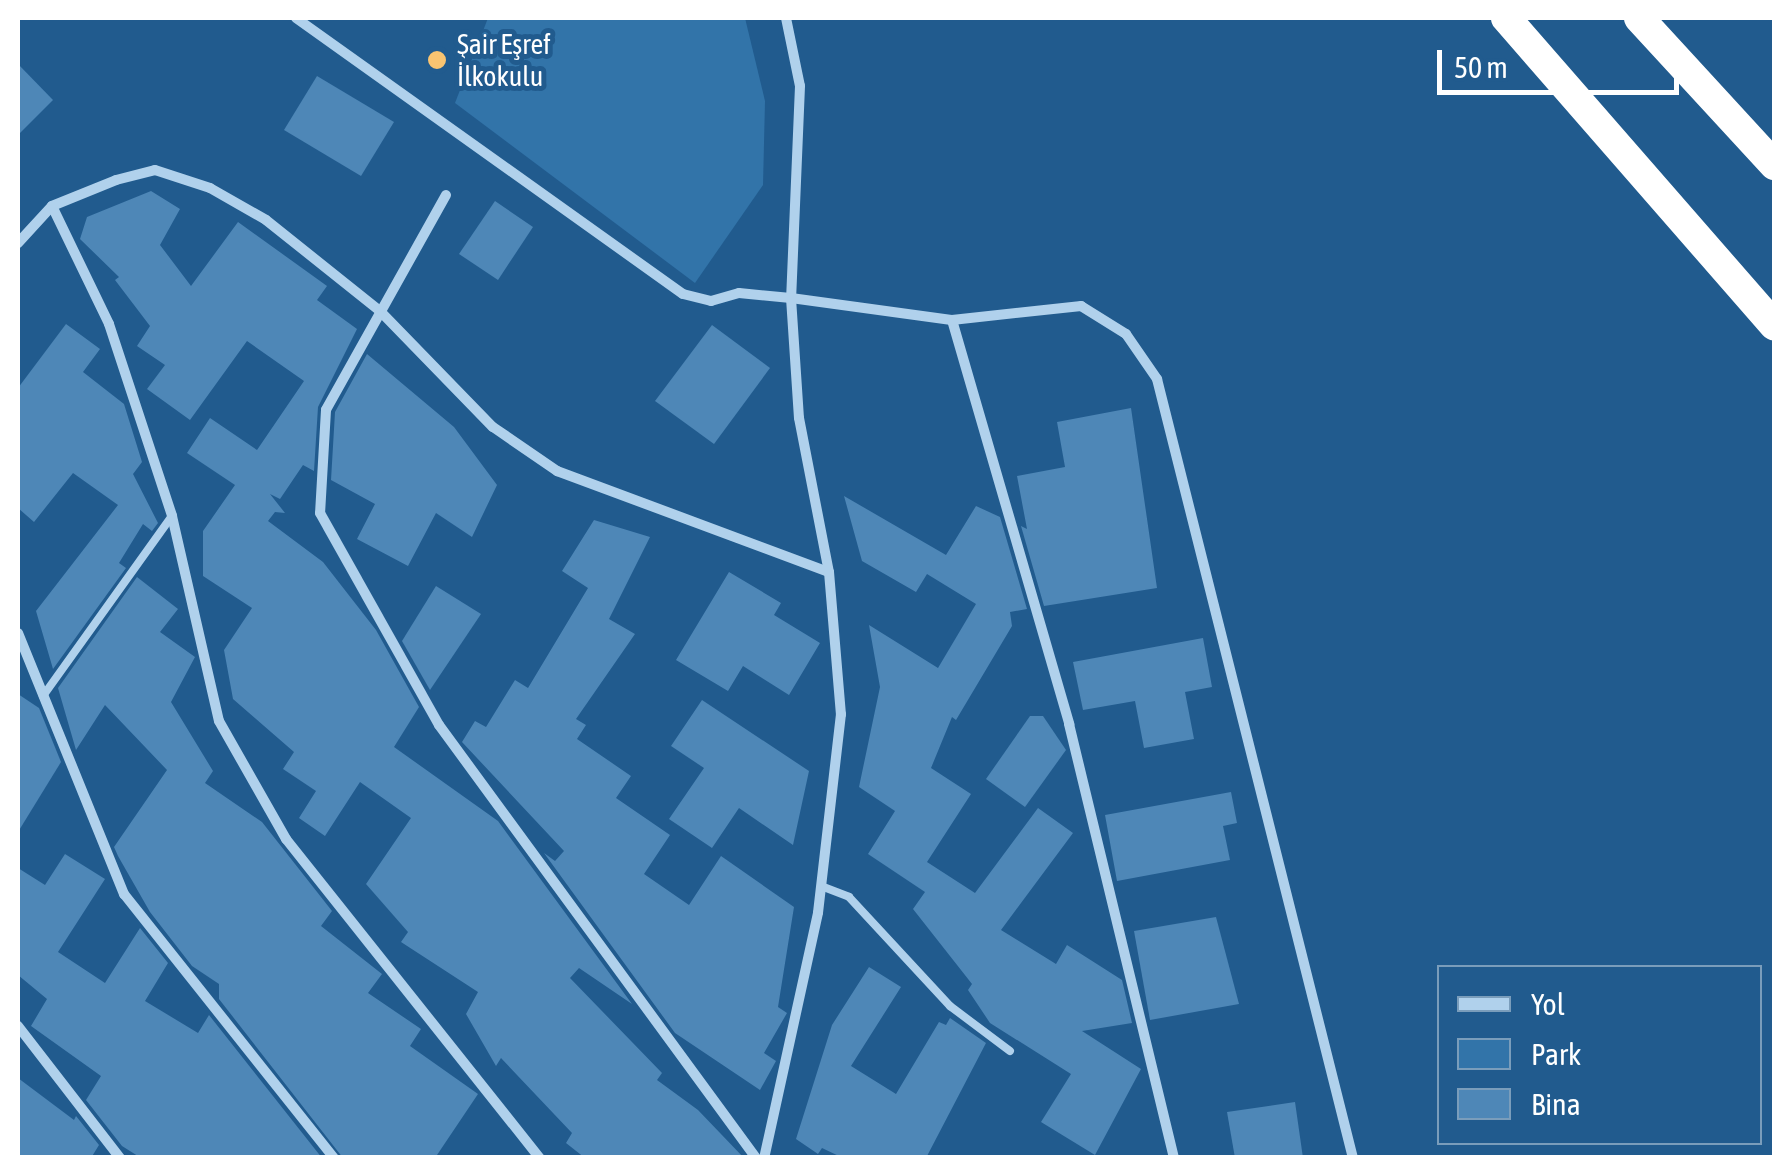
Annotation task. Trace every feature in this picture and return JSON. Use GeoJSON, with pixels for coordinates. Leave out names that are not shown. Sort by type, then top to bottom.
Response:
{"type":"FeatureCollection","features":[{"type":"Feature","properties":{"kind":"highway"},"geometry":{"type":"LineString","coordinates":[[1506,18],[1774,325]]}},
{"type":"Feature","properties":{"kind":"highway"},"geometry":{"type":"LineString","coordinates":[[1639,18],[1774,164]]}},
{"type":"Feature","properties":{"kind":"street"},"geometry":{"type":"LineString","coordinates":[[296,18],[683,294],[712,301],[739,293],[791,298],[952,320],[1081,306],[1126,334],[1157,378],[1352,1158]]}},
{"type":"Feature","properties":{"kind":"street"},"geometry":{"type":"LineString","coordinates":[[760,1158],[821,886],[841,714],[829,572],[800,418],[791,298],[800,86],[786,18]]}},
{"type":"Feature","properties":{"kind":"street"},"geometry":{"type":"LineString","coordinates":[[18,243],[52,206],[155,170],[210,188],[266,220],[380,312],[493,427],[557,471],[829,572]]}},
{"type":"Feature","properties":{"kind":"street"},"geometry":{"type":"LineString","coordinates":[[446,195],[326,410],[320,513],[439,725],[760,1158]]}},
{"type":"Feature","properties":{"kind":"street"},"geometry":{"type":"LineString","coordinates":[[52,206],[109,324],[172,516],[219,721],[286,838],[540,1158]]}},
{"type":"Feature","properties":{"kind":"street"},"geometry":{"type":"LineString","coordinates":[[952,320],[1069,724],[1174,1158]]}},
{"type":"Feature","properties":{"kind":"street"},"geometry":{"type":"LineString","coordinates":[[18,633],[124,894],[334,1158]]}},
{"type":"Feature","properties":{"kind":"street"},"geometry":{"type":"LineString","coordinates":[[18,1026],[120,1158]]}},
{"type":"Feature","properties":{"kind":"lane"},"geometry":{"type":"LineString","coordinates":[[43,696],[172,516]]}},
{"type":"Feature","properties":{"kind":"lane"},"geometry":{"type":"LineString","coordinates":[[821,886],[849,897],[950,1006],[1010,1051]]}},
{"type":"Feature","properties":{"kind":"green space"},"geometry":{"type":"Polygon","coordinates":[[[488,18],[745,18],[765,101],[763,185],[695,283],[455,103],[488,18]]]}},
{"type":"Feature","properties":{"kind":"building"},"geometry":{"type":"Polygon","coordinates":[[[18,64],[53,100],[18,135],[18,64]]]}},
{"type":"Feature","properties":{"kind":"building"},"geometry":{"type":"Polygon","coordinates":[[[317,76],[394,122],[361,176],[284,130],[317,76]]]}},
{"type":"Feature","properties":{"kind":"building"},"geometry":{"type":"Polygon","coordinates":[[[151,191],[180,209],[160,245],[191,286],[238,222],[327,286],[317,300],[357,329],[318,407],[314,471],[303,465],[280,499],[270,494],[285,513],[275,512],[268,521],[323,562],[376,630],[419,707],[394,747],[498,821],[632,1004],[579,968],[570,978],[662,1073],[657,1080],[698,1110],[744,1158],[585,1158],[566,1143],[572,1133],[501,1058],[496,1066],[466,1014],[478,992],[401,942],[408,932],[366,884],[411,818],[360,782],[325,836],[299,818],[316,791],[283,769],[294,752],[233,699],[224,650],[252,608],[203,576],[203,531],[235,485],[187,453],[210,418],[257,450],[304,381],[247,341],[190,420],[147,389],[165,365],[137,346],[150,326],[115,280],[119,277],[80,239],[87,217],[151,191]]]}},
{"type":"Feature","properties":{"kind":"building"},"geometry":{"type":"Polygon","coordinates":[[[495,201],[533,227],[498,280],[459,254],[495,201]]]}},
{"type":"Feature","properties":{"kind":"building"},"geometry":{"type":"Polygon","coordinates":[[[66,324],[100,349],[83,372],[124,404],[142,462],[133,474],[158,523],[152,531],[143,524],[119,563],[126,568],[53,669],[36,611],[118,505],[73,473],[34,522],[18,508],[18,388],[66,324]]]}},
{"type":"Feature","properties":{"kind":"building"},"geometry":{"type":"Polygon","coordinates":[[[712,325],[770,368],[714,444],[655,401],[712,325]]]}},
{"type":"Feature","properties":{"kind":"building"},"geometry":{"type":"Polygon","coordinates":[[[367,354],[454,427],[497,485],[472,537],[436,513],[408,566],[357,539],[375,504],[331,480],[335,412],[367,354]]]}},
{"type":"Feature","properties":{"kind":"building"},"geometry":{"type":"Polygon","coordinates":[[[1131,408],[1157,588],[1044,606],[1021,526],[1027,529],[1017,476],[1065,467],[1057,422],[1131,408]]]}},
{"type":"Feature","properties":{"kind":"building"},"geometry":{"type":"Polygon","coordinates":[[[844,496],[946,555],[976,506],[1000,517],[1027,609],[1010,612],[1012,626],[956,720],[952,717],[931,768],[971,794],[927,862],[975,893],[1038,808],[1073,833],[1001,930],[1056,964],[1067,945],[1122,980],[1132,1023],[1082,1031],[1141,1069],[1095,1155],[1041,1122],[1071,1074],[990,1023],[968,990],[972,984],[913,909],[925,892],[868,854],[895,811],[859,787],[880,687],[869,625],[938,668],[976,604],[927,574],[916,592],[862,561],[844,496]]]}},
{"type":"Feature","properties":{"kind":"building"},"geometry":{"type":"Polygon","coordinates":[[[594,520],[650,537],[609,619],[635,634],[576,719],[586,725],[577,739],[631,776],[616,798],[670,835],[644,874],[689,905],[721,856],[794,907],[778,1007],[787,1013],[764,1053],[776,1061],[760,1090],[675,1033],[544,853],[555,861],[564,851],[462,742],[475,721],[486,727],[515,680],[528,688],[588,588],[562,571],[594,520]]]}},
{"type":"Feature","properties":{"kind":"building"},"geometry":{"type":"Polygon","coordinates":[[[729,572],[781,603],[774,615],[820,643],[789,695],[743,666],[728,691],[676,660],[729,572]]]}},
{"type":"Feature","properties":{"kind":"building"},"geometry":{"type":"Polygon","coordinates":[[[137,577],[178,609],[160,632],[195,657],[171,702],[213,771],[205,783],[262,822],[332,911],[321,926],[382,974],[368,993],[421,1029],[410,1046],[478,1094],[435,1158],[343,1158],[219,999],[219,984],[192,966],[150,912],[118,856],[114,847],[167,770],[105,705],[76,750],[58,688],[137,577]]]}},
{"type":"Feature","properties":{"kind":"building"},"geometry":{"type":"Polygon","coordinates":[[[436,586],[481,614],[430,690],[402,641],[436,586]]]}},
{"type":"Feature","properties":{"kind":"building"},"geometry":{"type":"Polygon","coordinates":[[[1203,638],[1212,687],[1185,692],[1194,739],[1144,748],[1135,701],[1083,710],[1073,662],[1203,638]]]}},
{"type":"Feature","properties":{"kind":"building"},"geometry":{"type":"Polygon","coordinates":[[[18,694],[39,708],[61,762],[18,832],[18,694]]]}},
{"type":"Feature","properties":{"kind":"building"},"geometry":{"type":"Polygon","coordinates":[[[702,700],[809,771],[793,845],[739,808],[712,848],[669,819],[704,768],[671,746],[702,700]]]}},
{"type":"Feature","properties":{"kind":"building"},"geometry":{"type":"Polygon","coordinates":[[[1030,716],[1043,716],[1066,750],[1025,807],[986,779],[1030,716]]]}},
{"type":"Feature","properties":{"kind":"building"},"geometry":{"type":"Polygon","coordinates":[[[1231,792],[1237,823],[1223,826],[1230,860],[1117,881],[1105,815],[1231,792]]]}},
{"type":"Feature","properties":{"kind":"building"},"geometry":{"type":"Polygon","coordinates":[[[65,854],[105,879],[58,952],[105,983],[140,928],[168,963],[145,1001],[198,1033],[209,1015],[322,1158],[141,1158],[122,1146],[86,1100],[101,1076],[31,1026],[47,999],[18,975],[18,868],[45,885],[65,854]]]}},
{"type":"Feature","properties":{"kind":"building"},"geometry":{"type":"Polygon","coordinates":[[[1216,917],[1239,1004],[1150,1020],[1134,931],[1216,917]]]}},
{"type":"Feature","properties":{"kind":"building"},"geometry":{"type":"Polygon","coordinates":[[[869,967],[901,987],[851,1066],[896,1094],[939,1022],[946,1025],[950,1018],[986,1043],[926,1158],[843,1158],[822,1148],[818,1154],[796,1139],[832,1025],[869,967]]]}},
{"type":"Feature","properties":{"kind":"building"},"geometry":{"type":"Polygon","coordinates":[[[18,1078],[74,1120],[76,1116],[99,1145],[91,1158],[18,1158],[18,1078]]]}},
{"type":"Feature","properties":{"kind":"building"},"geometry":{"type":"Polygon","coordinates":[[[1295,1102],[1303,1158],[1235,1158],[1227,1112],[1295,1102]]]}},
{"type":"Feature","properties":{"kind":"place","name":"Şair Eşref İlkokulu"},"geometry":{"type":"Point","coordinates":[437,60]}}]}
